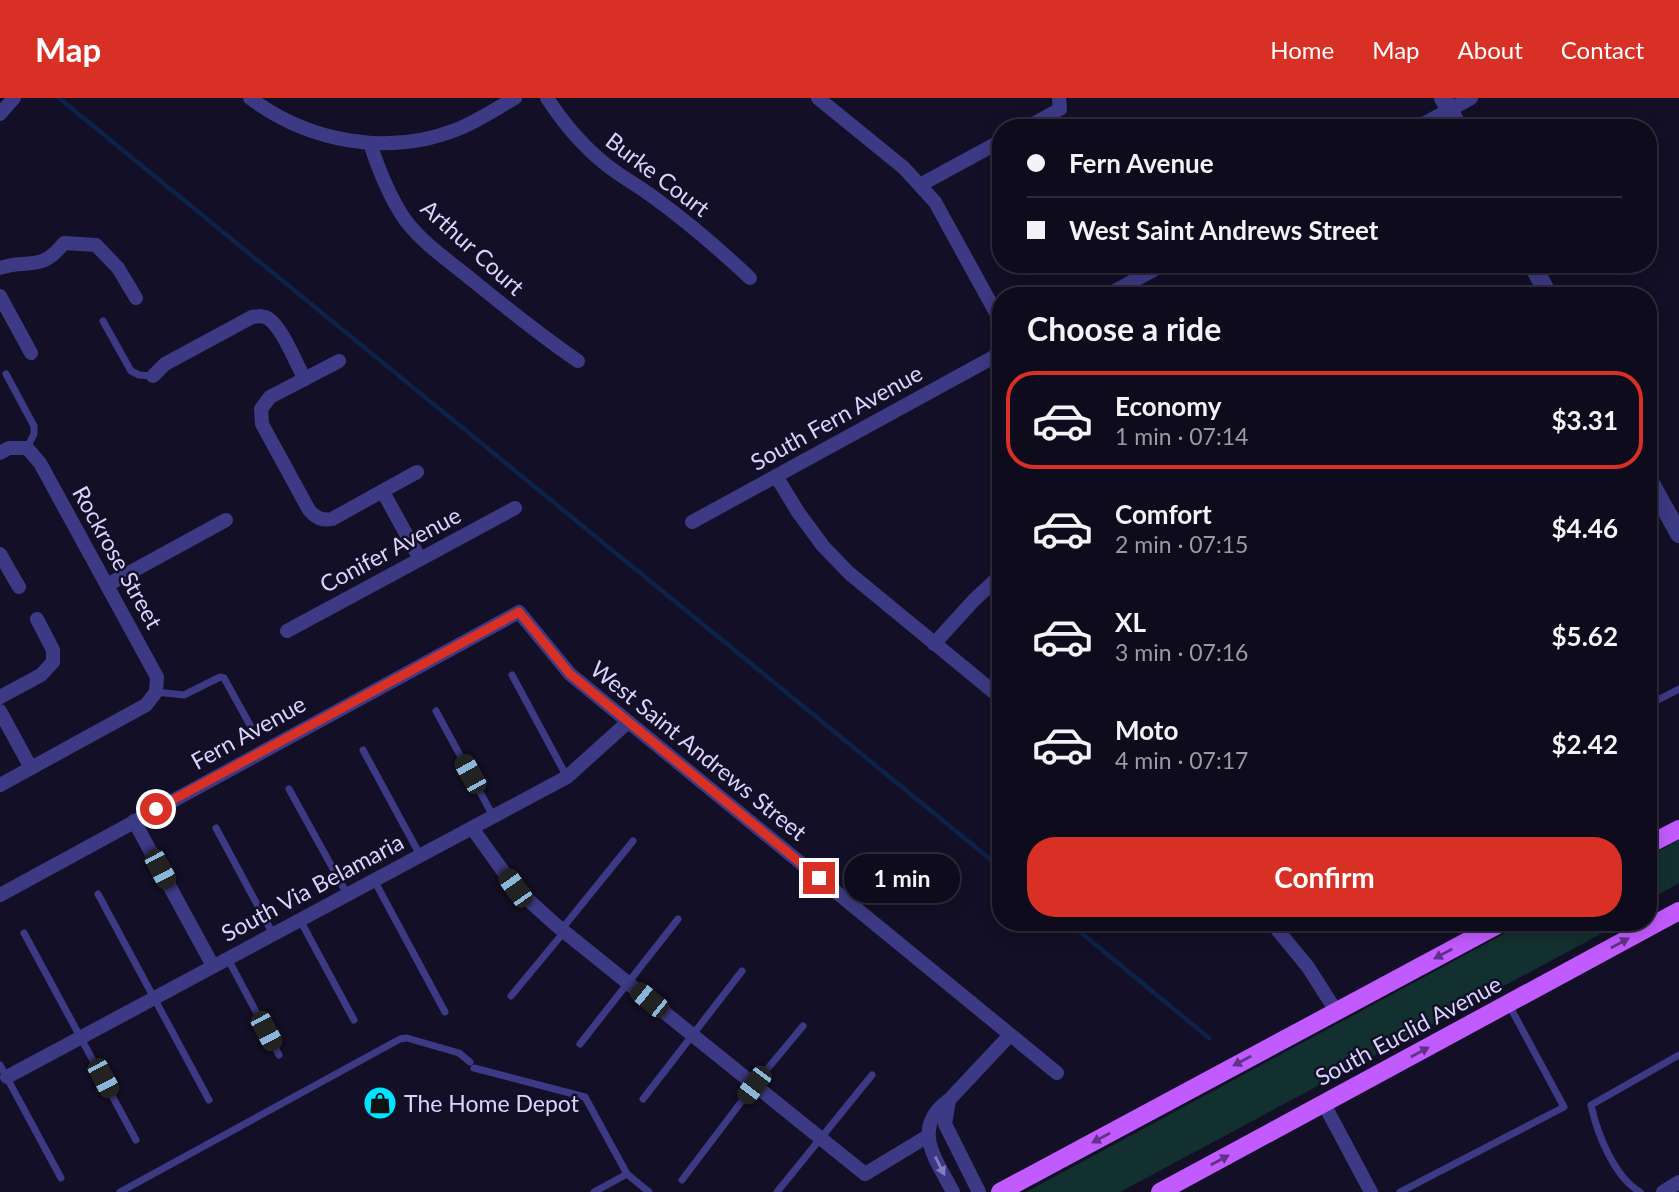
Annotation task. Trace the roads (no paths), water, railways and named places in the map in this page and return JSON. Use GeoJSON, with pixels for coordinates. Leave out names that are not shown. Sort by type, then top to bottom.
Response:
{"type":"FeatureCollection","features":[{"type":"Feature","properties":{"kind":"main road"},"geometry":{"type":"LineString","coordinates":[[1657,840],[1679,829]]}},
{"type":"Feature","properties":{"kind":"main road","name":"South Euclid Avenue"},"geometry":{"type":"LineString","coordinates":[[1657,923],[1679,911]]}},
{"type":"Feature","properties":{"kind":"main road"},"geometry":{"type":"LineString","coordinates":[[1000,1192],[1486,931]]}},
{"type":"Feature","properties":{"kind":"main road","name":"South Euclid Avenue"},"geometry":{"type":"LineString","coordinates":[[1160,1192],[1642,931]]}},
{"type":"Feature","properties":{"kind":"street"},"geometry":{"type":"LineString","coordinates":[[0,114],[14,98]]}},
{"type":"Feature","properties":{"kind":"street"},"geometry":{"type":"LineString","coordinates":[[250,98],[268,112],[308,131],[370,143],[411,141],[442,134],[460,128],[515,98]]}},
{"type":"Feature","properties":{"kind":"street","name":"Burke Court"},"geometry":{"type":"LineString","coordinates":[[547,98],[565,126],[589,150],[614,171],[655,198],[750,278]]}},
{"type":"Feature","properties":{"kind":"street"},"geometry":{"type":"LineString","coordinates":[[818,98],[904,168],[935,202],[992,305]]}},
{"type":"Feature","properties":{"kind":"street"},"geometry":{"type":"LineString","coordinates":[[1042,119],[1060,109],[1059,98]]}},
{"type":"Feature","properties":{"kind":"street"},"geometry":{"type":"LineString","coordinates":[[1427,119],[1446,104],[1471,98]]}},
{"type":"Feature","properties":{"kind":"street","name":"Arthur Court"},"geometry":{"type":"LineString","coordinates":[[370,143],[386,188],[408,223],[433,248],[538,334],[578,361]]}},
{"type":"Feature","properties":{"kind":"street"},"geometry":{"type":"LineString","coordinates":[[920,185],[992,146]]}},
{"type":"Feature","properties":{"kind":"street"},"geometry":{"type":"LineString","coordinates":[[0,268],[13,263],[29,265],[44,261],[64,243],[96,245],[118,268],[136,298]]}},
{"type":"Feature","properties":{"kind":"street"},"geometry":{"type":"LineString","coordinates":[[1122,287],[1148,273]]}},
{"type":"Feature","properties":{"kind":"street"},"geometry":{"type":"LineString","coordinates":[[0,296],[31,353]]}},
{"type":"Feature","properties":{"kind":"street"},"geometry":{"type":"LineString","coordinates":[[153,376],[165,363],[252,317],[262,316],[277,328],[304,379]]}},
{"type":"Feature","properties":{"kind":"street","name":"South Fern Avenue"},"geometry":{"type":"LineString","coordinates":[[692,522],[992,358]]}},
{"type":"Feature","properties":{"kind":"street"},"geometry":{"type":"LineString","coordinates":[[339,361],[265,402],[260,418],[309,510],[324,521],[332,520],[417,472]]}},
{"type":"Feature","properties":{"kind":"street"},"geometry":{"type":"LineString","coordinates":[[0,453],[9,448],[27,448]]}},
{"type":"Feature","properties":{"kind":"street","name":"Rockrose Street"},"geometry":{"type":"LineString","coordinates":[[27,448],[40,463],[157,677],[156,692]]}},
{"type":"Feature","properties":{"kind":"street"},"geometry":{"type":"LineString","coordinates":[[776,476],[823,546],[849,573],[992,691]]}},
{"type":"Feature","properties":{"kind":"street"},"geometry":{"type":"LineString","coordinates":[[383,492],[420,559]]}},
{"type":"Feature","properties":{"kind":"street"},"geometry":{"type":"LineString","coordinates":[[1657,494],[1679,534]]}},
{"type":"Feature","properties":{"kind":"street","name":"Conifer Avenue"},"geometry":{"type":"LineString","coordinates":[[287,631],[515,508]]}},
{"type":"Feature","properties":{"kind":"street"},"geometry":{"type":"LineString","coordinates":[[107,585],[226,520]]}},
{"type":"Feature","properties":{"kind":"street"},"geometry":{"type":"LineString","coordinates":[[0,554],[19,587]]}},
{"type":"Feature","properties":{"kind":"street"},"geometry":{"type":"LineString","coordinates":[[934,644],[992,583]]}},
{"type":"Feature","properties":{"kind":"street","name":"West Saint Andrews Street"},"geometry":{"type":"LineString","coordinates":[[519,612],[570,674],[1057,1073]]}},
{"type":"Feature","properties":{"kind":"street","name":"Fern Avenue"},"geometry":{"type":"LineString","coordinates":[[0,895],[519,612]]}},
{"type":"Feature","properties":{"kind":"street"},"geometry":{"type":"LineString","coordinates":[[0,697],[41,675],[53,662],[53,650],[37,619]]}},
{"type":"Feature","properties":{"kind":"street"},"geometry":{"type":"LineString","coordinates":[[0,785],[146,705],[156,692]]}},
{"type":"Feature","properties":{"kind":"street"},"geometry":{"type":"LineString","coordinates":[[0,711],[31,768]]}},
{"type":"Feature","properties":{"kind":"street","name":"South Via Belamaria"},"geometry":{"type":"LineString","coordinates":[[3,1071],[81,1037],[567,776],[628,722]]}},
{"type":"Feature","properties":{"kind":"street"},"geometry":{"type":"LineString","coordinates":[[134,821],[213,966]]}},
{"type":"Feature","properties":{"kind":"street"},"geometry":{"type":"LineString","coordinates":[[472,828],[515,888],[563,931],[865,1174],[928,1136]]}},
{"type":"Feature","properties":{"kind":"street"},"geometry":{"type":"LineString","coordinates":[[1282,931],[1336,1011]]}},
{"type":"Feature","properties":{"kind":"street"},"geometry":{"type":"LineString","coordinates":[[953,1192],[935,1157],[928,1136],[929,1123],[937,1108],[949,1100],[1010,1035]]}},
{"type":"Feature","properties":{"kind":"street"},"geometry":{"type":"LineString","coordinates":[[949,1100],[945,1124],[979,1192]]}},
{"type":"Feature","properties":{"kind":"street"},"geometry":{"type":"LineString","coordinates":[[1324,1104],[1371,1192]]}},
{"type":"Feature","properties":{"kind":"street"},"geometry":{"type":"LineString","coordinates":[[1663,1192],[1679,1182]]}},
{"type":"Feature","properties":{"kind":"lane"},"geometry":{"type":"LineString","coordinates":[[103,321],[131,372],[153,376]]}},
{"type":"Feature","properties":{"kind":"lane"},"geometry":{"type":"LineString","coordinates":[[6,374],[34,426],[34,434],[27,448]]}},
{"type":"Feature","properties":{"kind":"lane"},"geometry":{"type":"LineString","coordinates":[[512,675],[567,776]]}},
{"type":"Feature","properties":{"kind":"lane"},"geometry":{"type":"LineString","coordinates":[[156,692],[184,695],[220,677],[224,678],[250,724]]}},
{"type":"Feature","properties":{"kind":"lane"},"geometry":{"type":"LineString","coordinates":[[1657,700],[1679,689]]}},
{"type":"Feature","properties":{"kind":"lane"},"geometry":{"type":"LineString","coordinates":[[436,711],[493,816]]}},
{"type":"Feature","properties":{"kind":"lane"},"geometry":{"type":"LineString","coordinates":[[363,750],[420,855]]}},
{"type":"Feature","properties":{"kind":"lane"},"geometry":{"type":"LineString","coordinates":[[289,789],[346,894]]}},
{"type":"Feature","properties":{"kind":"lane"},"geometry":{"type":"LineString","coordinates":[[216,828],[273,934]]}},
{"type":"Feature","properties":{"kind":"lane"},"geometry":{"type":"LineString","coordinates":[[511,996],[633,841]]}},
{"type":"Feature","properties":{"kind":"lane"},"geometry":{"type":"LineString","coordinates":[[374,880],[445,1012]]}},
{"type":"Feature","properties":{"kind":"lane"},"geometry":{"type":"LineString","coordinates":[[98,894],[209,1100]]}},
{"type":"Feature","properties":{"kind":"lane"},"geometry":{"type":"LineString","coordinates":[[300,919],[354,1020]]}},
{"type":"Feature","properties":{"kind":"lane"},"geometry":{"type":"LineString","coordinates":[[580,1044],[678,919]]}},
{"type":"Feature","properties":{"kind":"lane"},"geometry":{"type":"LineString","coordinates":[[24,933],[136,1140]]}},
{"type":"Feature","properties":{"kind":"lane"},"geometry":{"type":"LineString","coordinates":[[228,958],[279,1055]]}},
{"type":"Feature","properties":{"kind":"lane"},"geometry":{"type":"LineString","coordinates":[[643,1099],[742,971]]}},
{"type":"Feature","properties":{"kind":"lane"},"geometry":{"type":"LineString","coordinates":[[1400,1192],[1564,1107],[1509,1004]]}},
{"type":"Feature","properties":{"kind":"lane"},"geometry":{"type":"LineString","coordinates":[[682,1180],[803,1026]]}},
{"type":"Feature","properties":{"kind":"lane"},"geometry":{"type":"LineString","coordinates":[[120,1192],[400,1039],[407,1038],[459,1053],[472,1065],[585,1097],[627,1174],[649,1192]]}},
{"type":"Feature","properties":{"kind":"lane"},"geometry":{"type":"LineString","coordinates":[[1640,1192],[1626,1182],[1618,1168],[1596,1125],[1591,1105],[1679,1055]]}},
{"type":"Feature","properties":{"kind":"lane"},"geometry":{"type":"LineString","coordinates":[[3,1071],[61,1178]]}},
{"type":"Feature","properties":{"kind":"lane"},"geometry":{"type":"LineString","coordinates":[[777,1192],[872,1075]]}},
{"type":"Feature","properties":{"kind":"lane"},"geometry":{"type":"LineString","coordinates":[[596,1191],[627,1174]]}},
{"type":"Feature","properties":{"kind":"waterway"},"geometry":{"type":"LineString","coordinates":[[59,98],[992,861]]}},
{"type":"Feature","properties":{"kind":"waterway"},"geometry":{"type":"LineString","coordinates":[[1079,931],[1209,1038]]}},
{"type":"Feature","properties":{"kind":"place","name":"The Home Depot"},"geometry":{"type":"Point","coordinates":[380,1103]}}]}
